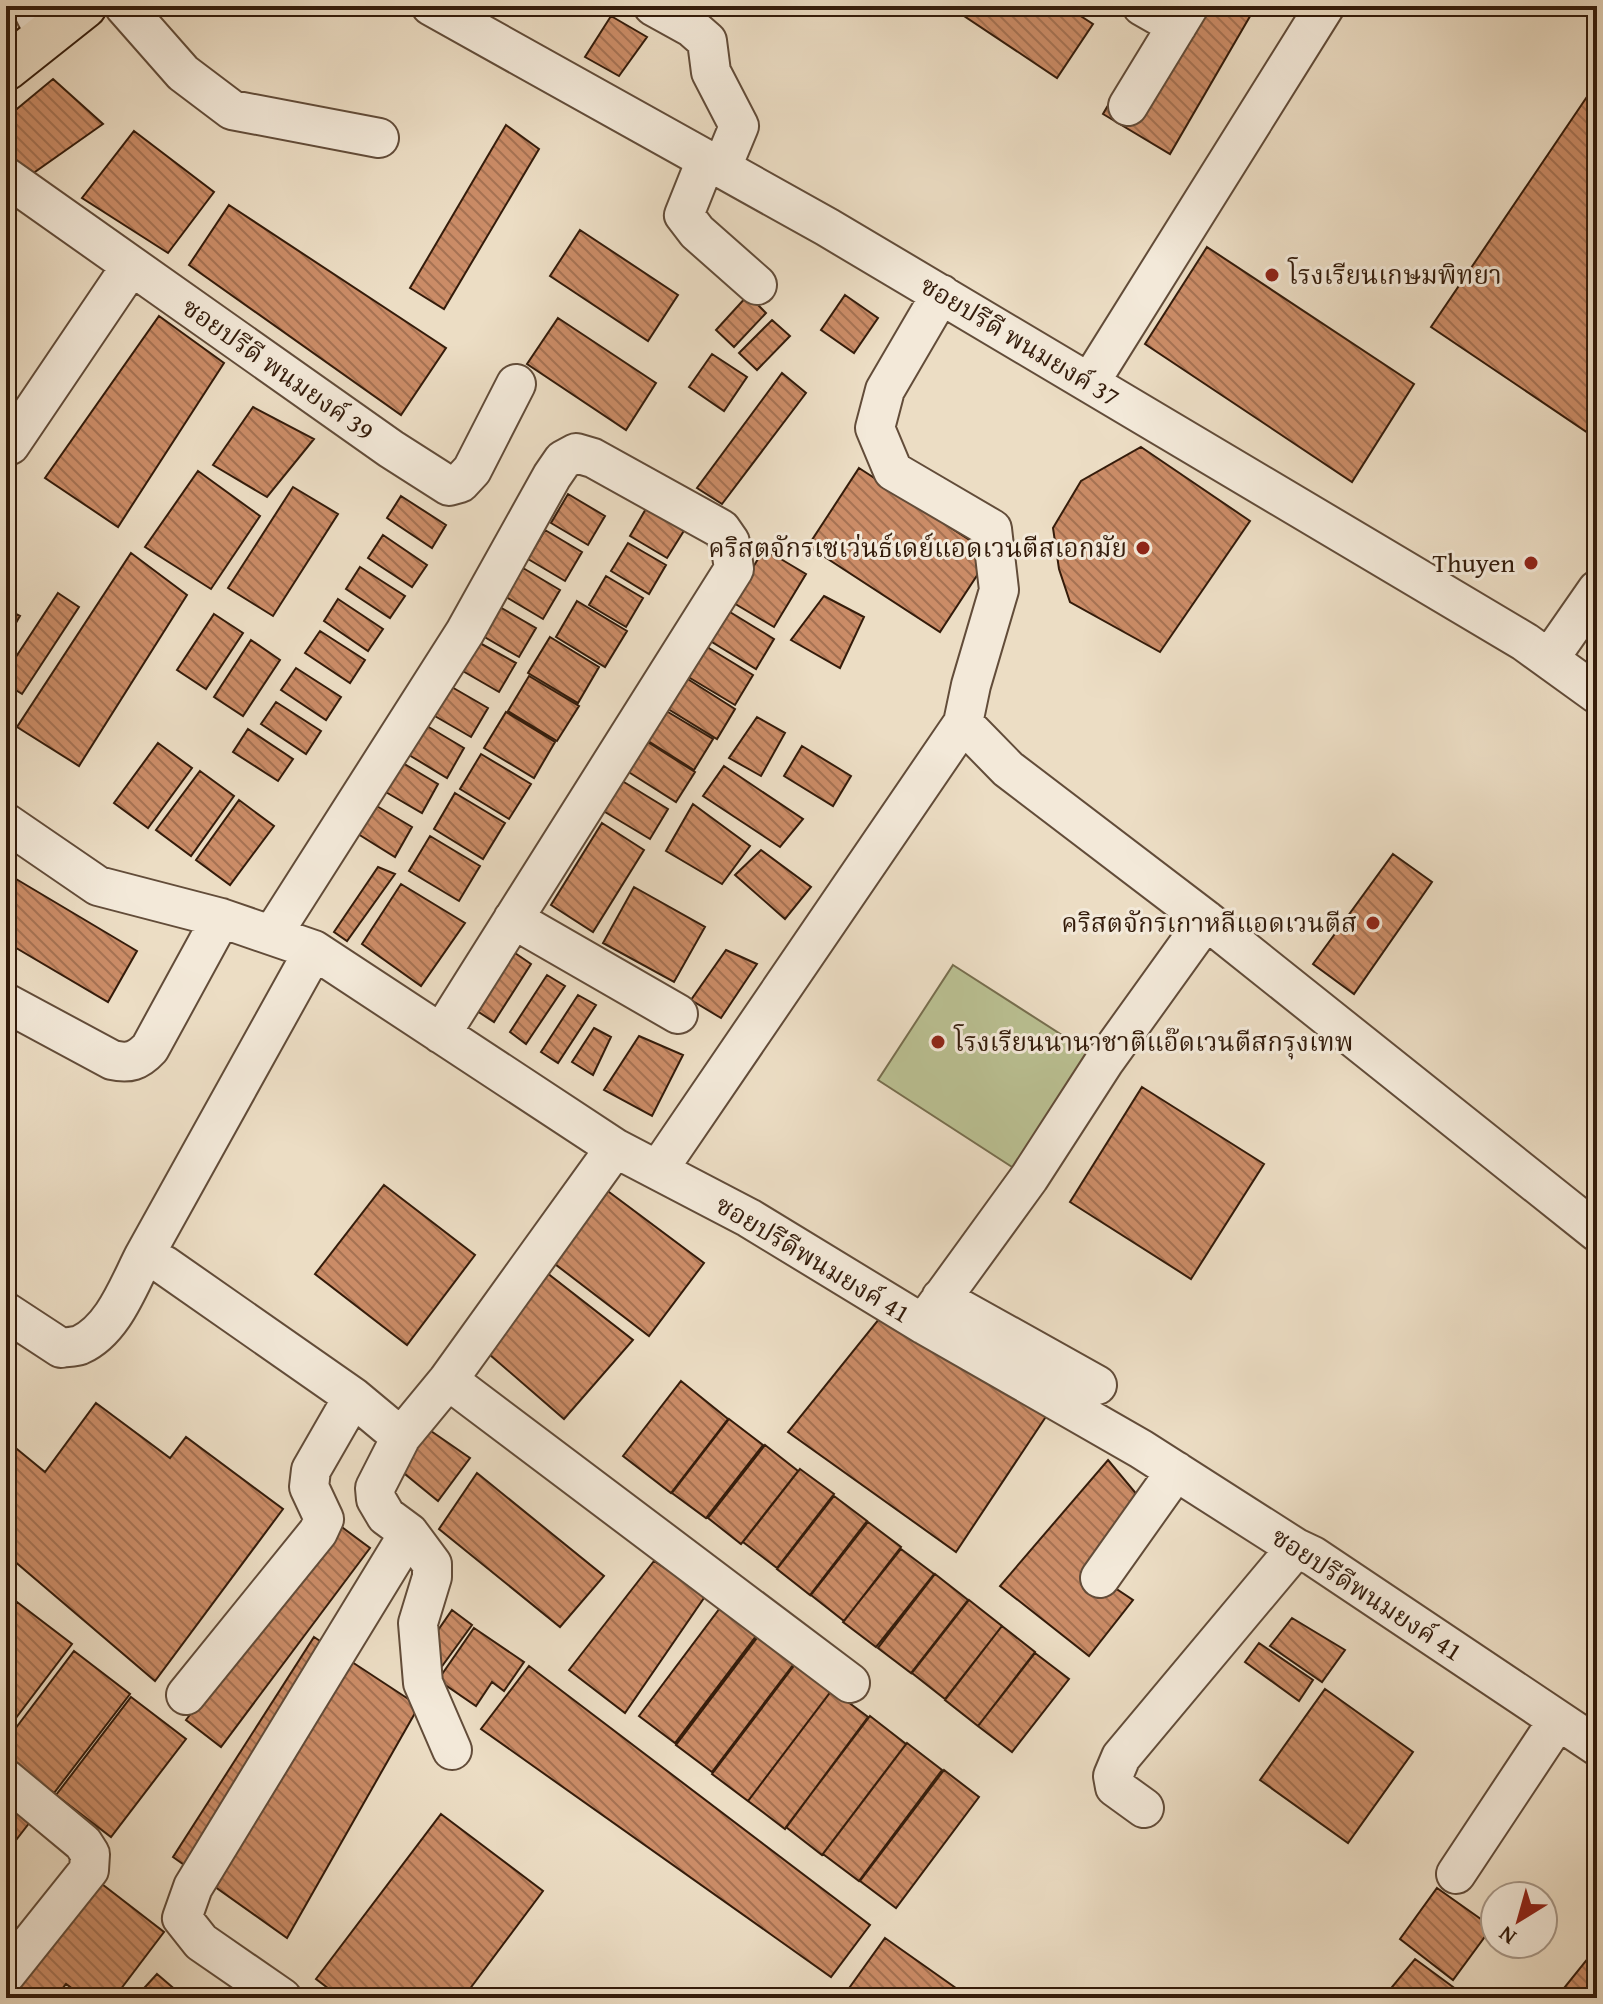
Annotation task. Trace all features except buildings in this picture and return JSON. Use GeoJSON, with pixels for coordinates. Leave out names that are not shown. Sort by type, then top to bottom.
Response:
{"type":"FeatureCollection","features":[{"type":"Feature","properties":{"kind":"main road"},"geometry":{"type":"LineString","coordinates":[[6,68],[38,21],[84,6]]}},
{"type":"Feature","properties":{"kind":"street"},"geometry":{"type":"LineString","coordinates":[[124,6],[183,73],[232,110],[379,138]]}},
{"type":"Feature","properties":{"kind":"street","name":"ซอยปรีดี พนมยงค์ 37"},"geometry":{"type":"LineString","coordinates":[[431,6],[941,294],[1511,634],[1597,694]]}},
{"type":"Feature","properties":{"kind":"street"},"geometry":{"type":"LineString","coordinates":[[653,6],[691,27],[707,41],[711,72],[739,126],[684,215],[697,232],[757,285]]}},
{"type":"Feature","properties":{"kind":"street"},"geometry":{"type":"LineString","coordinates":[[1128,106],[1183,16],[1142,6]]}},
{"type":"Feature","properties":{"kind":"street"},"geometry":{"type":"LineString","coordinates":[[1090,382],[1325,6]]}},
{"type":"Feature","properties":{"kind":"street","name":"ซอยปรีดี พนมยงค์ 39"},"geometry":{"type":"LineString","coordinates":[[6,177],[391,449],[449,486],[460,483],[472,470],[516,384]]}},
{"type":"Feature","properties":{"kind":"street"},"geometry":{"type":"LineString","coordinates":[[10,445],[131,266]]}},
{"type":"Feature","properties":{"kind":"street"},"geometry":{"type":"LineString","coordinates":[[658,1170],[963,723],[999,590],[992,529],[893,471],[875,428],[885,390],[941,294]]}},
{"type":"Feature","properties":{"kind":"street"},"geometry":{"type":"LineString","coordinates":[[272,935],[465,632],[563,460],[576,453],[593,458],[721,529],[730,542],[734,569],[441,1034]]}},
{"type":"Feature","properties":{"kind":"street"},"geometry":{"type":"LineString","coordinates":[[1549,659],[1597,590]]}},
{"type":"Feature","properties":{"kind":"street"},"geometry":{"type":"LineString","coordinates":[[963,723],[1008,769],[1206,920],[1594,1228]]}},
{"type":"Feature","properties":{"kind":"street","name":"ซอยปรีดีพนมยงค์ 41"},"geometry":{"type":"LineString","coordinates":[[6,823],[98,886],[221,918],[314,950],[615,1148],[932,1311],[1090,1419],[1313,1556],[1597,1746]]}},
{"type":"Feature","properties":{"kind":"street"},"geometry":{"type":"LineString","coordinates":[[6,1003],[112,1060],[123,1063],[141,1057],[150,1048],[221,918]]}},
{"type":"Feature","properties":{"kind":"street"},"geometry":{"type":"LineString","coordinates":[[513,919],[678,1014]]}},
{"type":"Feature","properties":{"kind":"street"},"geometry":{"type":"LineString","coordinates":[[1097,1385],[932,1311],[1029,1178],[1104,1062],[1206,920]]}},
{"type":"Feature","properties":{"kind":"street"},"geometry":{"type":"LineString","coordinates":[[6,1312],[61,1348],[79,1345],[102,1328],[122,1300],[314,950]]}},
{"type":"Feature","properties":{"kind":"street"},"geometry":{"type":"LineString","coordinates":[[452,1750],[423,1683],[418,1623],[432,1577],[432,1564],[409,1533],[386,1516],[376,1499],[375,1488],[401,1437],[448,1380],[615,1148]]}},
{"type":"Feature","properties":{"kind":"street"},"geometry":{"type":"LineString","coordinates":[[164,1265],[353,1397],[401,1437]]}},
{"type":"Feature","properties":{"kind":"street"},"geometry":{"type":"LineString","coordinates":[[448,1380],[850,1683]]}},
{"type":"Feature","properties":{"kind":"street"},"geometry":{"type":"LineString","coordinates":[[186,1695],[318,1532],[324,1519],[309,1487],[311,1470],[353,1397]]}},
{"type":"Feature","properties":{"kind":"street"},"geometry":{"type":"LineString","coordinates":[[1100,1578],[1176,1471]]}},
{"type":"Feature","properties":{"kind":"street"},"geometry":{"type":"LineString","coordinates":[[282,1998],[201,1942],[182,1918],[193,1887],[409,1533]]}},
{"type":"Feature","properties":{"kind":"street"},"geometry":{"type":"LineString","coordinates":[[1144,1808],[1115,1787],[1113,1776],[1121,1757],[1296,1548]]}},
{"type":"Feature","properties":{"kind":"street"},"geometry":{"type":"LineString","coordinates":[[1456,1874],[1558,1720]]}},
{"type":"Feature","properties":{"kind":"street"},"geometry":{"type":"LineString","coordinates":[[6,1779],[83,1843],[90,1854],[89,1870],[6,1974]]}},
{"type":"Feature","properties":{"kind":"green space"},"geometry":{"type":"Polygon","coordinates":[[[953,965],[1104,1062],[1029,1178],[878,1080],[953,965]]]}},
{"type":"Feature","properties":{"kind":"place","name":"โรงเรียนเกษมพิทยา"},"geometry":{"type":"Point","coordinates":[1272,275]}},
{"type":"Feature","properties":{"kind":"place","name":"คริสตจักรเซเว่นธ์เดย์แอดเวนตีสเอกมัย"},"geometry":{"type":"Point","coordinates":[1143,548]}},
{"type":"Feature","properties":{"kind":"place","name":"Thuyen"},"geometry":{"type":"Point","coordinates":[1531,563]}},
{"type":"Feature","properties":{"kind":"place","name":"คริสตจักรเกาหลีแอดเวนตีส"},"geometry":{"type":"Point","coordinates":[1373,923]}},
{"type":"Feature","properties":{"kind":"place","name":"โรงเรียนนานาชาติแอ๊ดเวนตีสกรุงเทพ"},"geometry":{"type":"Point","coordinates":[938,1042]}}]}
